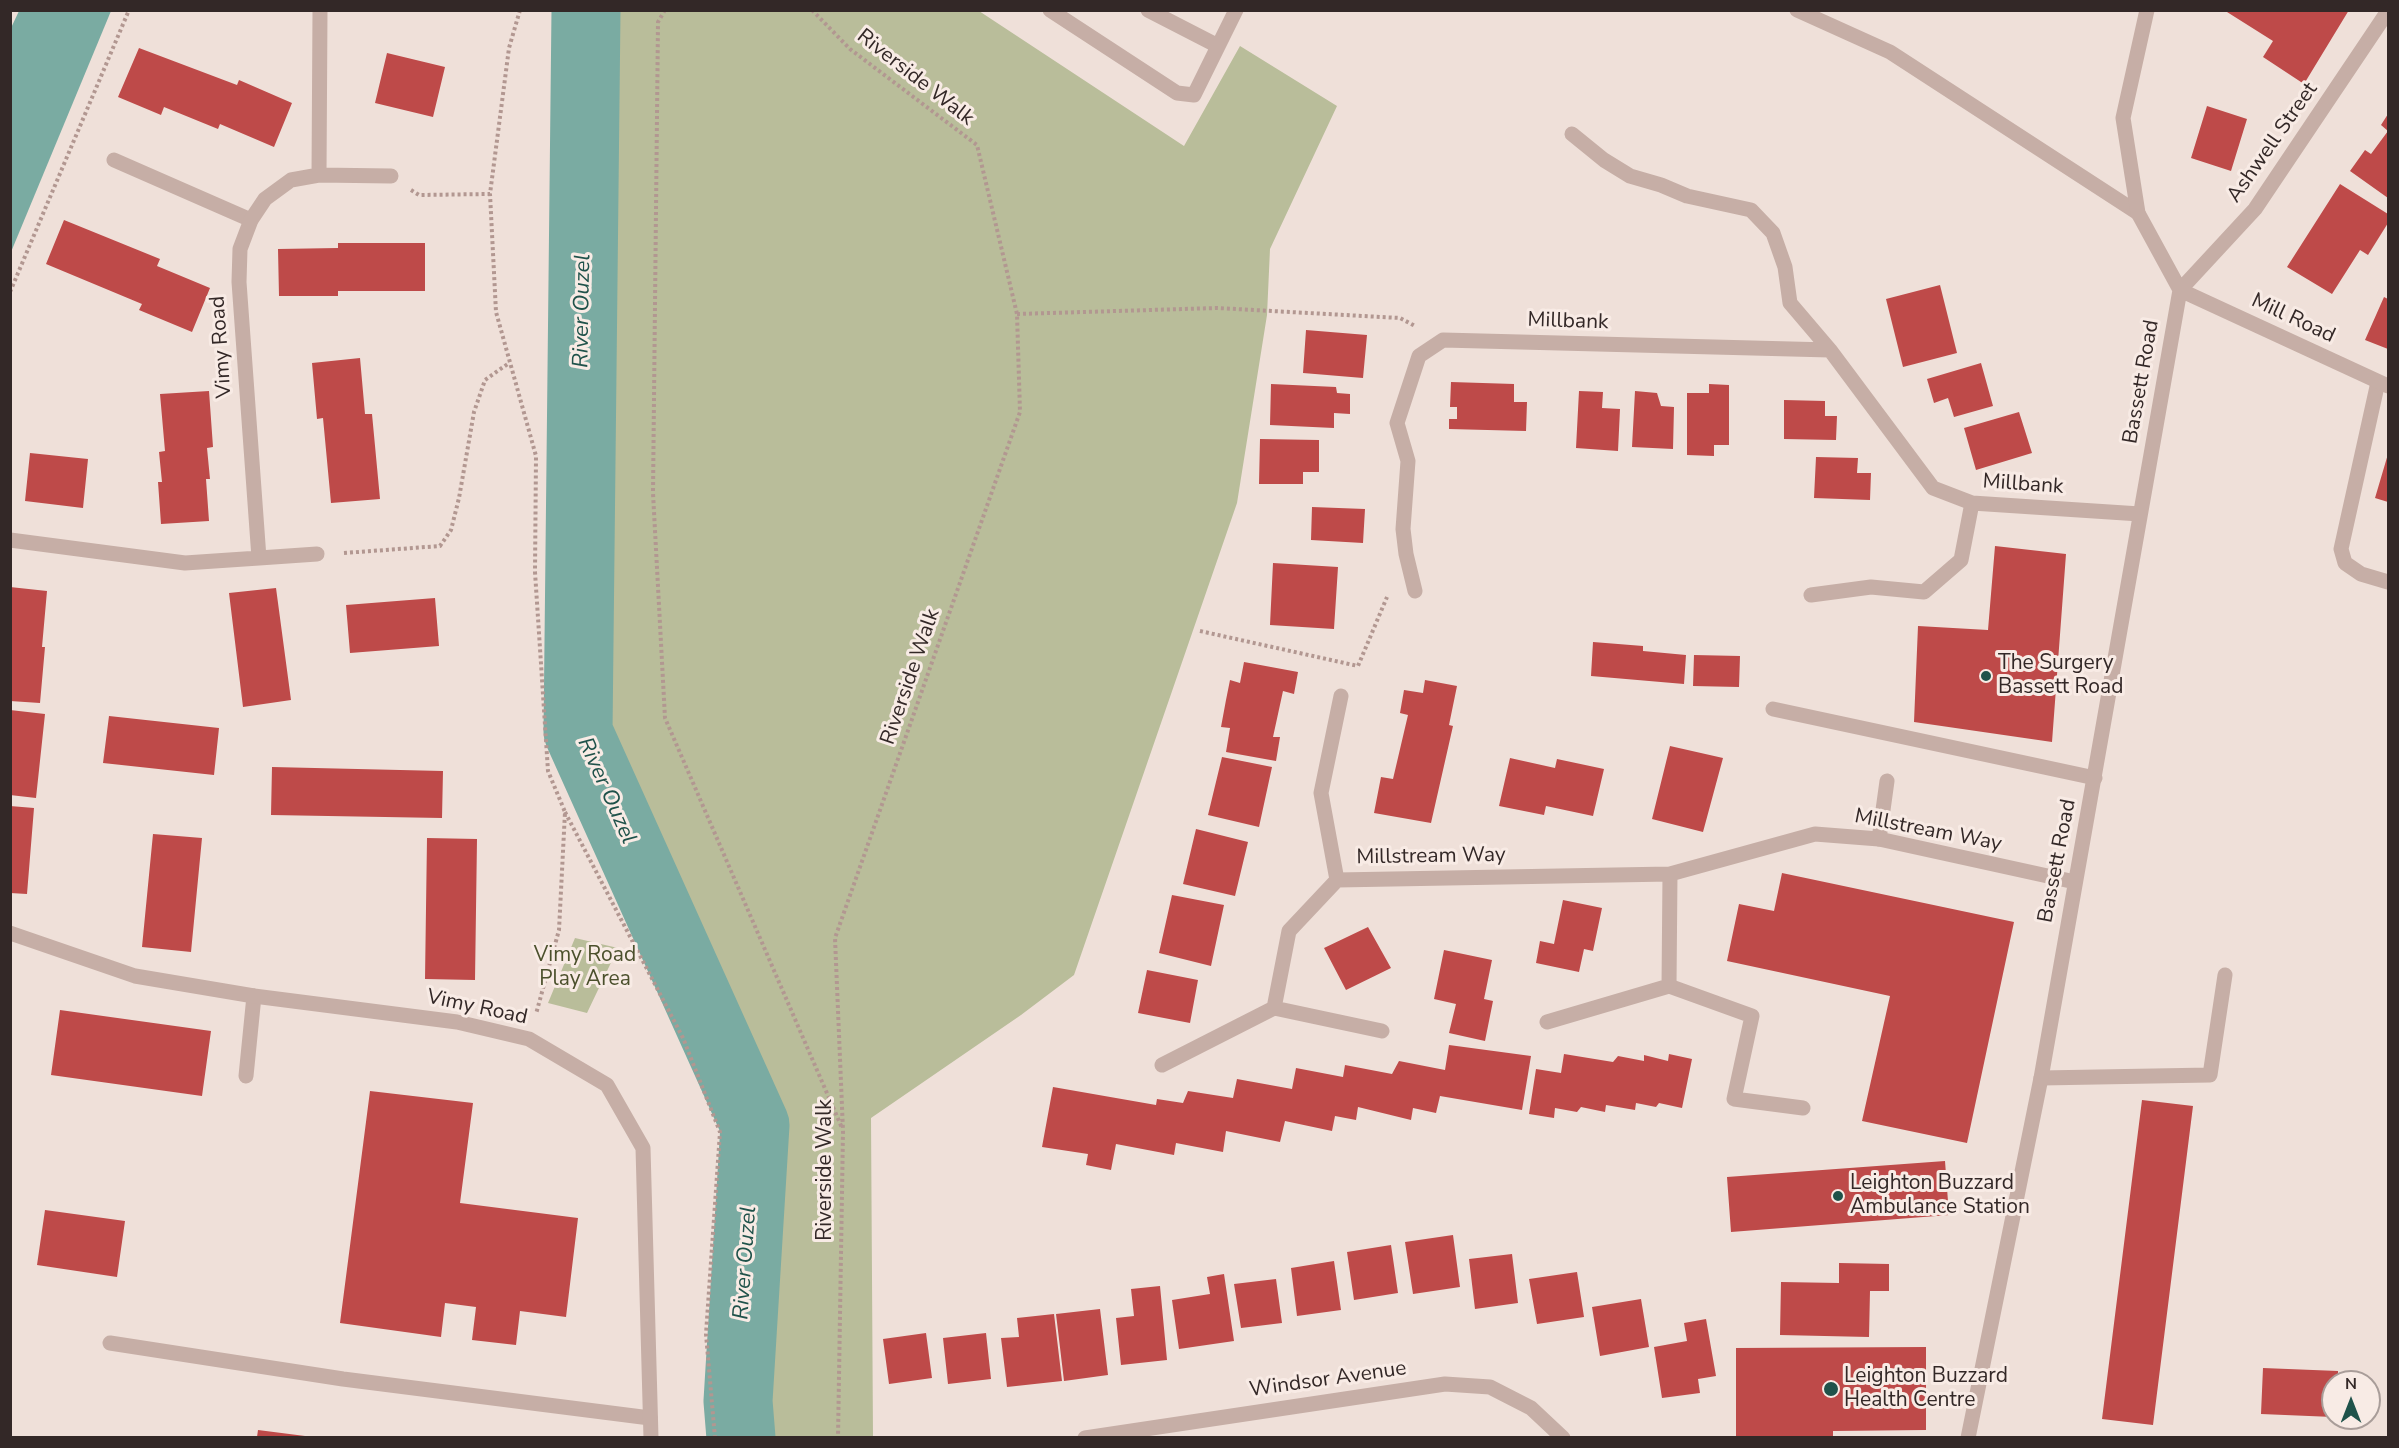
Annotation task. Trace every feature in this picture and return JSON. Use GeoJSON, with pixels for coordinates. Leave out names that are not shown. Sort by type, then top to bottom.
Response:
{"type":"FeatureCollection","features":[{"type":"Feature","properties":{"kind":"street"},"geometry":{"type":"LineString","coordinates":[[319,175],[320,10]]}},
{"type":"Feature","properties":{"kind":"street"},"geometry":{"type":"LineString","coordinates":[[1050,10],[1178,93],[1194,95],[1236,10]]}},
{"type":"Feature","properties":{"kind":"street"},"geometry":{"type":"LineString","coordinates":[[1148,10],[1218,46]]}},
{"type":"Feature","properties":{"kind":"street"},"geometry":{"type":"LineString","coordinates":[[1797,10],[1890,52],[2138,213]]}},
{"type":"Feature","properties":{"kind":"street"},"geometry":{"type":"LineString","coordinates":[[2147,10],[2123,118],[2138,213],[2180,290]]}},
{"type":"Feature","properties":{"kind":"street","name":"Ashwell Street"},"geometry":{"type":"LineString","coordinates":[[2180,290],[2255,209],[2388,11]]}},
{"type":"Feature","properties":{"kind":"street","name":"Millbank"},"geometry":{"type":"LineString","coordinates":[[1572,134],[1604,160],[1630,176],[1687,196],[1750,210],[1773,232],[1785,267],[1790,303],[1830,351],[1933,488],[1972,503],[2140,514]]}},
{"type":"Feature","properties":{"kind":"street"},"geometry":{"type":"LineString","coordinates":[[114,160],[251,220]]}},
{"type":"Feature","properties":{"kind":"street","name":"Vimy Road"},"geometry":{"type":"LineString","coordinates":[[259,558],[239,282],[240,249],[251,220],[265,199],[291,180],[319,175],[391,176]]}},
{"type":"Feature","properties":{"kind":"street","name":"Mill Road"},"geometry":{"type":"LineString","coordinates":[[2180,290],[2383,384]]}},
{"type":"Feature","properties":{"kind":"street","name":"Bassett Road"},"geometry":{"type":"LineString","coordinates":[[1968,1437],[2041,1078],[2075,882],[2096,778],[2180,290]]}},
{"type":"Feature","properties":{"kind":"street"},"geometry":{"type":"LineString","coordinates":[[1415,591],[1406,554],[1403,529],[1408,461],[1397,423],[1419,356],[1443,340]]}},
{"type":"Feature","properties":{"kind":"street","name":"Millbank"},"geometry":{"type":"LineString","coordinates":[[1443,340],[1830,351]]}},
{"type":"Feature","properties":{"kind":"street"},"geometry":{"type":"LineString","coordinates":[[2383,384],[2341,549],[2345,563],[2361,574],[2388,582]]}},
{"type":"Feature","properties":{"kind":"street"},"geometry":{"type":"LineString","coordinates":[[1811,595],[1871,587],[1924,592],[1961,560],[1972,503]]}},
{"type":"Feature","properties":{"kind":"street"},"geometry":{"type":"LineString","coordinates":[[10,540],[185,563],[317,554]]}},
{"type":"Feature","properties":{"kind":"street","name":"Millstream Way"},"geometry":{"type":"LineString","coordinates":[[1337,880],[1321,794],[1341,696]]}},
{"type":"Feature","properties":{"kind":"street"},"geometry":{"type":"LineString","coordinates":[[1773,709],[2096,778]]}},
{"type":"Feature","properties":{"kind":"street"},"geometry":{"type":"LineString","coordinates":[[1879,839],[1887,781]]}},
{"type":"Feature","properties":{"kind":"street","name":"Millstream Way"},"geometry":{"type":"LineString","coordinates":[[1274,1008],[1289,931],[1337,880],[1670,874],[1815,834],[1879,839],[2075,882]]}},
{"type":"Feature","properties":{"kind":"street"},"geometry":{"type":"LineString","coordinates":[[1669,986],[1670,874]]}},
{"type":"Feature","properties":{"kind":"street","name":"Vimy Road"},"geometry":{"type":"LineString","coordinates":[[10,933],[135,976],[254,996],[457,1022],[529,1039],[607,1085],[643,1148],[651,1437]]}},
{"type":"Feature","properties":{"kind":"street"},"geometry":{"type":"LineString","coordinates":[[2041,1078],[2210,1075],[2225,975]]}},
{"type":"Feature","properties":{"kind":"street"},"geometry":{"type":"LineString","coordinates":[[1547,1022],[1669,986],[1752,1016],[1734,1099],[1803,1108]]}},
{"type":"Feature","properties":{"kind":"street"},"geometry":{"type":"LineString","coordinates":[[246,1076],[254,996]]}},
{"type":"Feature","properties":{"kind":"street"},"geometry":{"type":"LineString","coordinates":[[1162,1065],[1274,1008],[1382,1031]]}},
{"type":"Feature","properties":{"kind":"street"},"geometry":{"type":"LineString","coordinates":[[110,1343],[343,1379],[650,1418]]}},
{"type":"Feature","properties":{"kind":"street","name":"Windsor Avenue"},"geometry":{"type":"LineString","coordinates":[[1085,1437],[1445,1384],[1490,1387],[1531,1408],[1563,1437]]}},
{"type":"Feature","properties":{"kind":"path"},"geometry":{"type":"LineString","coordinates":[[10,292],[129,10]]}},
{"type":"Feature","properties":{"kind":"path"},"geometry":{"type":"LineString","coordinates":[[520,10],[509,48],[490,194],[496,312],[536,456],[535,572],[548,771],[565,812],[683,1038],[720,1132],[706,1334],[715,1437]]}},
{"type":"Feature","properties":{"kind":"path"},"geometry":{"type":"LineString","coordinates":[[665,10],[658,22],[653,493],[665,718],[843,1131]]}},
{"type":"Feature","properties":{"kind":"path","name":"Riverside Walk"},"geometry":{"type":"LineString","coordinates":[[812,10],[850,49],[977,145],[1017,314],[1020,412],[835,938],[843,1131],[838,1437]]}},
{"type":"Feature","properties":{"kind":"path"},"geometry":{"type":"LineString","coordinates":[[391,176],[419,195],[490,194]]}},
{"type":"Feature","properties":{"kind":"path"},"geometry":{"type":"LineString","coordinates":[[1017,314],[1217,308],[1400,318],[1443,340]]}},
{"type":"Feature","properties":{"kind":"path"},"geometry":{"type":"LineString","coordinates":[[317,554],[440,546],[451,530],[474,412],[485,380],[509,363]]}},
{"type":"Feature","properties":{"kind":"path"},"geometry":{"type":"LineString","coordinates":[[1200,631],[1358,666],[1406,554]]}},
{"type":"Feature","properties":{"kind":"path"},"geometry":{"type":"LineString","coordinates":[[529,1039],[560,930],[565,812]]}},
{"type":"Feature","properties":{"kind":"green space"},"geometry":{"type":"Polygon","coordinates":[[[591,11],[979,11],[1184,146],[1240,46],[1337,106],[1270,249],[1267,315],[1237,503],[1074,975],[1021,1015],[871,1118],[873,1437],[746,1437],[742,1402],[761,1124],[584,732],[591,11]]]}},
{"type":"Feature","properties":{"kind":"green space","name":"Vimy Road Play Area"},"geometry":{"type":"Polygon","coordinates":[[[575,938],[618,948],[587,1013],[548,1003],[575,938]]]}},
{"type":"Feature","properties":{"kind":"water"},"geometry":{"type":"Polygon","coordinates":[[[19,11],[111,11],[11,252],[10,30],[19,11]]]}},
{"type":"Feature","properties":{"kind":"building"},"geometry":{"type":"Polygon","coordinates":[[[2228,10],[2349,10],[2304,84],[2263,57],[2273,41],[2227,12],[2228,10]]]}},
{"type":"Feature","properties":{"kind":"building"},"geometry":{"type":"Polygon","coordinates":[[[139,48],[237,85],[239,80],[292,103],[274,147],[220,124],[218,129],[164,107],[161,115],[118,97],[139,48]]]}},
{"type":"Feature","properties":{"kind":"building"},"geometry":{"type":"Polygon","coordinates":[[[387,53],[445,67],[433,117],[375,103],[387,53]]]}},
{"type":"Feature","properties":{"kind":"building"},"geometry":{"type":"Polygon","coordinates":[[[2207,106],[2247,119],[2231,171],[2191,158],[2207,106]]]}},
{"type":"Feature","properties":{"kind":"building"},"geometry":{"type":"Polygon","coordinates":[[[2388,114],[2388,131],[2381,125],[2388,114]]]}},
{"type":"Feature","properties":{"kind":"building"},"geometry":{"type":"Polygon","coordinates":[[[2388,131],[2388,198],[2350,171],[2365,150],[2371,154],[2388,131]]]}},
{"type":"Feature","properties":{"kind":"building"},"geometry":{"type":"Polygon","coordinates":[[[2340,184],[2388,214],[2388,223],[2368,255],[2360,250],[2332,294],[2287,267],[2340,184]]]}},
{"type":"Feature","properties":{"kind":"building"},"geometry":{"type":"Polygon","coordinates":[[[64,220],[160,259],[157,266],[210,288],[192,332],[139,310],[142,304],[46,264],[64,220]]]}},
{"type":"Feature","properties":{"kind":"building"},"geometry":{"type":"Polygon","coordinates":[[[338,243],[425,243],[425,291],[338,291],[338,296],[279,296],[278,249],[338,248],[338,243]]]}},
{"type":"Feature","properties":{"kind":"building"},"geometry":{"type":"Polygon","coordinates":[[[1940,285],[1957,353],[1903,367],[1886,299],[1940,285]]]}},
{"type":"Feature","properties":{"kind":"building"},"geometry":{"type":"Polygon","coordinates":[[[2384,297],[2388,299],[2388,349],[2365,340],[2384,297]]]}},
{"type":"Feature","properties":{"kind":"building"},"geometry":{"type":"Polygon","coordinates":[[[1306,330],[1367,335],[1363,378],[1303,373],[1306,330]]]}},
{"type":"Feature","properties":{"kind":"building"},"geometry":{"type":"Polygon","coordinates":[[[360,358],[365,414],[372,414],[380,499],[331,503],[323,418],[317,419],[312,363],[360,358]]]}},
{"type":"Feature","properties":{"kind":"building"},"geometry":{"type":"Polygon","coordinates":[[[1981,363],[1993,406],[1954,417],[1948,398],[1934,403],[1927,379],[1981,363]]]}},
{"type":"Feature","properties":{"kind":"building"},"geometry":{"type":"Polygon","coordinates":[[[1451,382],[1514,384],[1514,402],[1527,402],[1526,431],[1449,429],[1449,419],[1457,419],[1457,407],[1450,407],[1451,382]]]}},
{"type":"Feature","properties":{"kind":"building"},"geometry":{"type":"Polygon","coordinates":[[[1271,384],[1336,387],[1337,393],[1350,394],[1350,414],[1334,413],[1334,428],[1270,425],[1271,384]]]}},
{"type":"Feature","properties":{"kind":"building"},"geometry":{"type":"Polygon","coordinates":[[[1709,384],[1729,385],[1729,445],[1714,445],[1714,456],[1687,455],[1687,393],[1709,393],[1709,384]]]}},
{"type":"Feature","properties":{"kind":"building"},"geometry":{"type":"Polygon","coordinates":[[[209,391],[213,447],[207,448],[210,479],[206,479],[209,521],[161,524],[158,482],[162,482],[159,452],[165,451],[160,394],[209,391]]]}},
{"type":"Feature","properties":{"kind":"building"},"geometry":{"type":"Polygon","coordinates":[[[1579,391],[1603,392],[1602,408],[1620,409],[1618,451],[1576,448],[1579,391]]]}},
{"type":"Feature","properties":{"kind":"building"},"geometry":{"type":"Polygon","coordinates":[[[1635,391],[1657,393],[1661,406],[1674,407],[1673,449],[1632,447],[1635,391]]]}},
{"type":"Feature","properties":{"kind":"building"},"geometry":{"type":"Polygon","coordinates":[[[1784,400],[1825,401],[1825,416],[1837,416],[1836,440],[1784,439],[1784,400]]]}},
{"type":"Feature","properties":{"kind":"building"},"geometry":{"type":"Polygon","coordinates":[[[2019,412],[2032,453],[1976,470],[1964,428],[2019,412]]]}},
{"type":"Feature","properties":{"kind":"building"},"geometry":{"type":"Polygon","coordinates":[[[1260,439],[1319,440],[1319,472],[1303,472],[1303,484],[1259,484],[1260,439]]]}},
{"type":"Feature","properties":{"kind":"building"},"geometry":{"type":"Polygon","coordinates":[[[30,453],[88,459],[83,508],[25,501],[30,453]]]}},
{"type":"Feature","properties":{"kind":"building"},"geometry":{"type":"Polygon","coordinates":[[[2388,454],[2388,502],[2375,498],[2388,454]]]}},
{"type":"Feature","properties":{"kind":"building"},"geometry":{"type":"Polygon","coordinates":[[[1816,457],[1858,458],[1857,473],[1871,473],[1870,500],[1814,498],[1816,457]]]}},
{"type":"Feature","properties":{"kind":"building"},"geometry":{"type":"Polygon","coordinates":[[[1312,507],[1365,509],[1363,543],[1311,540],[1312,507]]]}},
{"type":"Feature","properties":{"kind":"building","name":"The Surgery Bassett Road"},"geometry":{"type":"Polygon","coordinates":[[[1995,546],[2066,554],[2052,742],[1914,722],[1918,626],[1988,630],[1995,546]]]}},
{"type":"Feature","properties":{"kind":"building"},"geometry":{"type":"Polygon","coordinates":[[[1273,563],[1338,567],[1334,629],[1270,625],[1273,563]]]}},
{"type":"Feature","properties":{"kind":"building"},"geometry":{"type":"Polygon","coordinates":[[[10,587],[47,591],[40,703],[10,701],[10,587]]]}},
{"type":"Feature","properties":{"kind":"building"},"geometry":{"type":"Polygon","coordinates":[[[276,588],[291,700],[243,707],[229,593],[276,588]]]}},
{"type":"Feature","properties":{"kind":"building"},"geometry":{"type":"Polygon","coordinates":[[[435,598],[439,646],[350,653],[346,605],[435,598]]]}},
{"type":"Feature","properties":{"kind":"building"},"geometry":{"type":"Polygon","coordinates":[[[1593,642],[1643,646],[1643,651],[1686,655],[1684,684],[1591,676],[1593,642]]]}},
{"type":"Feature","properties":{"kind":"building"},"geometry":{"type":"Polygon","coordinates":[[[1694,655],[1740,656],[1739,687],[1693,686],[1694,655]]]}},
{"type":"Feature","properties":{"kind":"building"},"geometry":{"type":"Polygon","coordinates":[[[1244,662],[1298,672],[1294,694],[1283,691],[1273,737],[1280,737],[1276,761],[1226,752],[1230,728],[1221,727],[1230,680],[1240,683],[1244,662]]]}},
{"type":"Feature","properties":{"kind":"building"},"geometry":{"type":"Polygon","coordinates":[[[1425,680],[1457,686],[1449,725],[1453,726],[1431,823],[1374,813],[1381,777],[1393,779],[1408,715],[1400,713],[1404,690],[1423,693],[1425,680]]]}},
{"type":"Feature","properties":{"kind":"building"},"geometry":{"type":"Polygon","coordinates":[[[10,710],[45,714],[36,798],[10,795],[10,710]]]}},
{"type":"Feature","properties":{"kind":"building"},"geometry":{"type":"Polygon","coordinates":[[[109,716],[219,728],[214,775],[103,763],[109,716]]]}},
{"type":"Feature","properties":{"kind":"building"},"geometry":{"type":"Polygon","coordinates":[[[1670,746],[1723,758],[1703,832],[1652,819],[1670,746]]]}},
{"type":"Feature","properties":{"kind":"building"},"geometry":{"type":"Polygon","coordinates":[[[1222,757],[1272,767],[1259,827],[1208,815],[1222,757]]]}},
{"type":"Feature","properties":{"kind":"building"},"geometry":{"type":"Polygon","coordinates":[[[1510,758],[1555,768],[1557,759],[1604,769],[1593,816],[1546,806],[1544,815],[1499,806],[1510,758]]]}},
{"type":"Feature","properties":{"kind":"building"},"geometry":{"type":"Polygon","coordinates":[[[272,767],[443,771],[442,818],[271,815],[272,767]]]}},
{"type":"Feature","properties":{"kind":"building"},"geometry":{"type":"Polygon","coordinates":[[[10,806],[34,808],[27,894],[10,893],[10,806]]]}},
{"type":"Feature","properties":{"kind":"building"},"geometry":{"type":"Polygon","coordinates":[[[1196,829],[1248,842],[1235,896],[1183,884],[1196,829]]]}},
{"type":"Feature","properties":{"kind":"building"},"geometry":{"type":"Polygon","coordinates":[[[153,834],[202,838],[191,952],[142,947],[153,834]]]}},
{"type":"Feature","properties":{"kind":"building"},"geometry":{"type":"Polygon","coordinates":[[[427,838],[477,839],[475,980],[425,979],[427,838]]]}},
{"type":"Feature","properties":{"kind":"building"},"geometry":{"type":"Polygon","coordinates":[[[1782,873],[2014,922],[1967,1143],[1862,1121],[1890,996],[1727,961],[1739,904],[1774,911],[1782,873]]]}},
{"type":"Feature","properties":{"kind":"building"},"geometry":{"type":"Polygon","coordinates":[[[1172,895],[1224,905],[1211,966],[1159,953],[1172,895]]]}},
{"type":"Feature","properties":{"kind":"building"},"geometry":{"type":"Polygon","coordinates":[[[1563,900],[1602,908],[1593,951],[1584,949],[1579,972],[1536,963],[1540,941],[1554,944],[1563,900]]]}},
{"type":"Feature","properties":{"kind":"building"},"geometry":{"type":"Polygon","coordinates":[[[1368,927],[1391,968],[1346,990],[1324,948],[1368,927]]]}},
{"type":"Feature","properties":{"kind":"building"},"geometry":{"type":"Polygon","coordinates":[[[1444,950],[1492,960],[1484,999],[1493,1001],[1485,1041],[1449,1033],[1456,1004],[1434,999],[1444,950]]]}},
{"type":"Feature","properties":{"kind":"building"},"geometry":{"type":"Polygon","coordinates":[[[1147,970],[1198,980],[1190,1023],[1138,1013],[1147,970]]]}},
{"type":"Feature","properties":{"kind":"building"},"geometry":{"type":"Polygon","coordinates":[[[60,1010],[211,1031],[202,1096],[51,1075],[60,1010]]]}},
{"type":"Feature","properties":{"kind":"building"},"geometry":{"type":"Polygon","coordinates":[[[1449,1045],[1531,1056],[1522,1110],[1440,1096],[1436,1113],[1413,1108],[1411,1120],[1358,1107],[1356,1120],[1335,1116],[1332,1131],[1285,1121],[1280,1142],[1226,1131],[1223,1152],[1176,1143],[1174,1155],[1116,1144],[1111,1170],[1086,1165],[1088,1154],[1042,1147],[1053,1087],[1156,1105],[1157,1099],[1183,1103],[1188,1091],[1233,1098],[1237,1079],[1292,1089],[1296,1068],[1343,1077],[1345,1065],[1392,1074],[1399,1061],[1445,1070],[1449,1045]]]}},
{"type":"Feature","properties":{"kind":"building"},"geometry":{"type":"Polygon","coordinates":[[[1564,1054],[1613,1062],[1618,1056],[1644,1061],[1644,1055],[1668,1061],[1669,1054],[1692,1059],[1682,1108],[1659,1103],[1656,1107],[1636,1103],[1635,1110],[1606,1105],[1605,1112],[1581,1107],[1577,1112],[1555,1108],[1554,1118],[1529,1114],[1536,1069],[1561,1073],[1564,1054]]]}},
{"type":"Feature","properties":{"kind":"building"},"geometry":{"type":"Polygon","coordinates":[[[370,1091],[473,1103],[460,1203],[578,1218],[566,1317],[520,1311],[516,1345],[472,1340],[476,1307],[445,1303],[441,1337],[340,1323],[370,1091]]]}},
{"type":"Feature","properties":{"kind":"building"},"geometry":{"type":"Polygon","coordinates":[[[2142,1100],[2193,1106],[2153,1425],[2102,1419],[2142,1100]]]}},
{"type":"Feature","properties":{"kind":"building","name":"Leighton Buzzard Ambulance Station"},"geometry":{"type":"Polygon","coordinates":[[[1945,1161],[1949,1215],[1731,1232],[1727,1177],[1945,1161]]]}},
{"type":"Feature","properties":{"kind":"building"},"geometry":{"type":"Polygon","coordinates":[[[45,1210],[125,1221],[117,1277],[37,1265],[45,1210]]]}},
{"type":"Feature","properties":{"kind":"building"},"geometry":{"type":"Polygon","coordinates":[[[1453,1235],[1460,1287],[1413,1294],[1405,1242],[1453,1235]]]}},
{"type":"Feature","properties":{"kind":"building"},"geometry":{"type":"Polygon","coordinates":[[[1391,1245],[1398,1293],[1354,1300],[1347,1252],[1391,1245]]]}},
{"type":"Feature","properties":{"kind":"building"},"geometry":{"type":"Polygon","coordinates":[[[1512,1254],[1518,1303],[1475,1309],[1469,1259],[1512,1254]]]}},
{"type":"Feature","properties":{"kind":"building"},"geometry":{"type":"Polygon","coordinates":[[[1334,1261],[1341,1310],[1297,1316],[1291,1268],[1334,1261]]]}},
{"type":"Feature","properties":{"kind":"building"},"geometry":{"type":"Polygon","coordinates":[[[1839,1263],[1889,1264],[1889,1291],[1870,1291],[1869,1337],[1780,1335],[1781,1282],[1839,1283],[1839,1263]]]}},
{"type":"Feature","properties":{"kind":"building"},"geometry":{"type":"Polygon","coordinates":[[[1577,1272],[1584,1317],[1537,1324],[1529,1279],[1577,1272]]]}},
{"type":"Feature","properties":{"kind":"building"},"geometry":{"type":"Polygon","coordinates":[[[1224,1274],[1234,1341],[1179,1349],[1172,1300],[1210,1294],[1207,1277],[1224,1274]]]}},
{"type":"Feature","properties":{"kind":"building"},"geometry":{"type":"Polygon","coordinates":[[[1276,1279],[1282,1323],[1241,1328],[1234,1284],[1276,1279]]]}},
{"type":"Feature","properties":{"kind":"building"},"geometry":{"type":"Polygon","coordinates":[[[1160,1286],[1167,1360],[1121,1365],[1116,1318],[1134,1316],[1131,1289],[1160,1286]]]}},
{"type":"Feature","properties":{"kind":"building"},"geometry":{"type":"Polygon","coordinates":[[[1641,1299],[1649,1347],[1600,1356],[1592,1307],[1641,1299]]]}},
{"type":"Feature","properties":{"kind":"building"},"geometry":{"type":"Polygon","coordinates":[[[1100,1309],[1108,1375],[1064,1381],[1056,1314],[1100,1309]]]}},
{"type":"Feature","properties":{"kind":"building"},"geometry":{"type":"Polygon","coordinates":[[[1054,1314],[1062,1381],[1007,1387],[1001,1338],[1019,1337],[1017,1318],[1054,1314]]]}},
{"type":"Feature","properties":{"kind":"building"},"geometry":{"type":"Polygon","coordinates":[[[1706,1319],[1716,1376],[1698,1379],[1700,1393],[1662,1398],[1654,1347],[1687,1341],[1684,1323],[1706,1319]]]}},
{"type":"Feature","properties":{"kind":"building"},"geometry":{"type":"Polygon","coordinates":[[[926,1333],[932,1378],[889,1384],[883,1339],[926,1333]]]}},
{"type":"Feature","properties":{"kind":"building"},"geometry":{"type":"Polygon","coordinates":[[[986,1333],[991,1379],[948,1384],[943,1338],[986,1333]]]}},
{"type":"Feature","properties":{"kind":"building","name":"Leighton Buzzard Health Centre"},"geometry":{"type":"Polygon","coordinates":[[[1926,1347],[1926,1430],[1833,1431],[1833,1437],[1736,1437],[1736,1348],[1926,1347]]]}},
{"type":"Feature","properties":{"kind":"building"},"geometry":{"type":"Polygon","coordinates":[[[2263,1368],[2321,1370],[2321,1416],[2261,1414],[2263,1368]]]}},
{"type":"Feature","properties":{"kind":"building"},"geometry":{"type":"Polygon","coordinates":[[[258,1430],[305,1436],[305,1437],[257,1437],[258,1430]]]}},
{"type":"Feature","properties":{"kind":"waterway","name":"River Ouzel"},"geometry":{"type":"LineString","coordinates":[[586,10],[578,732],[755,1125],[738,1401],[741,1438]]}},
{"type":"Feature","properties":{"kind":"place","name":"The Surgery Bassett Road"},"geometry":{"type":"Point","coordinates":[1986,676]}},
{"type":"Feature","properties":{"kind":"place","name":"Leighton Buzzard Ambulance Station"},"geometry":{"type":"Point","coordinates":[1838,1196]}},
{"type":"Feature","properties":{"kind":"place","name":"Leighton Buzzard Health Centre"},"geometry":{"type":"Point","coordinates":[1831,1389]}}]}
